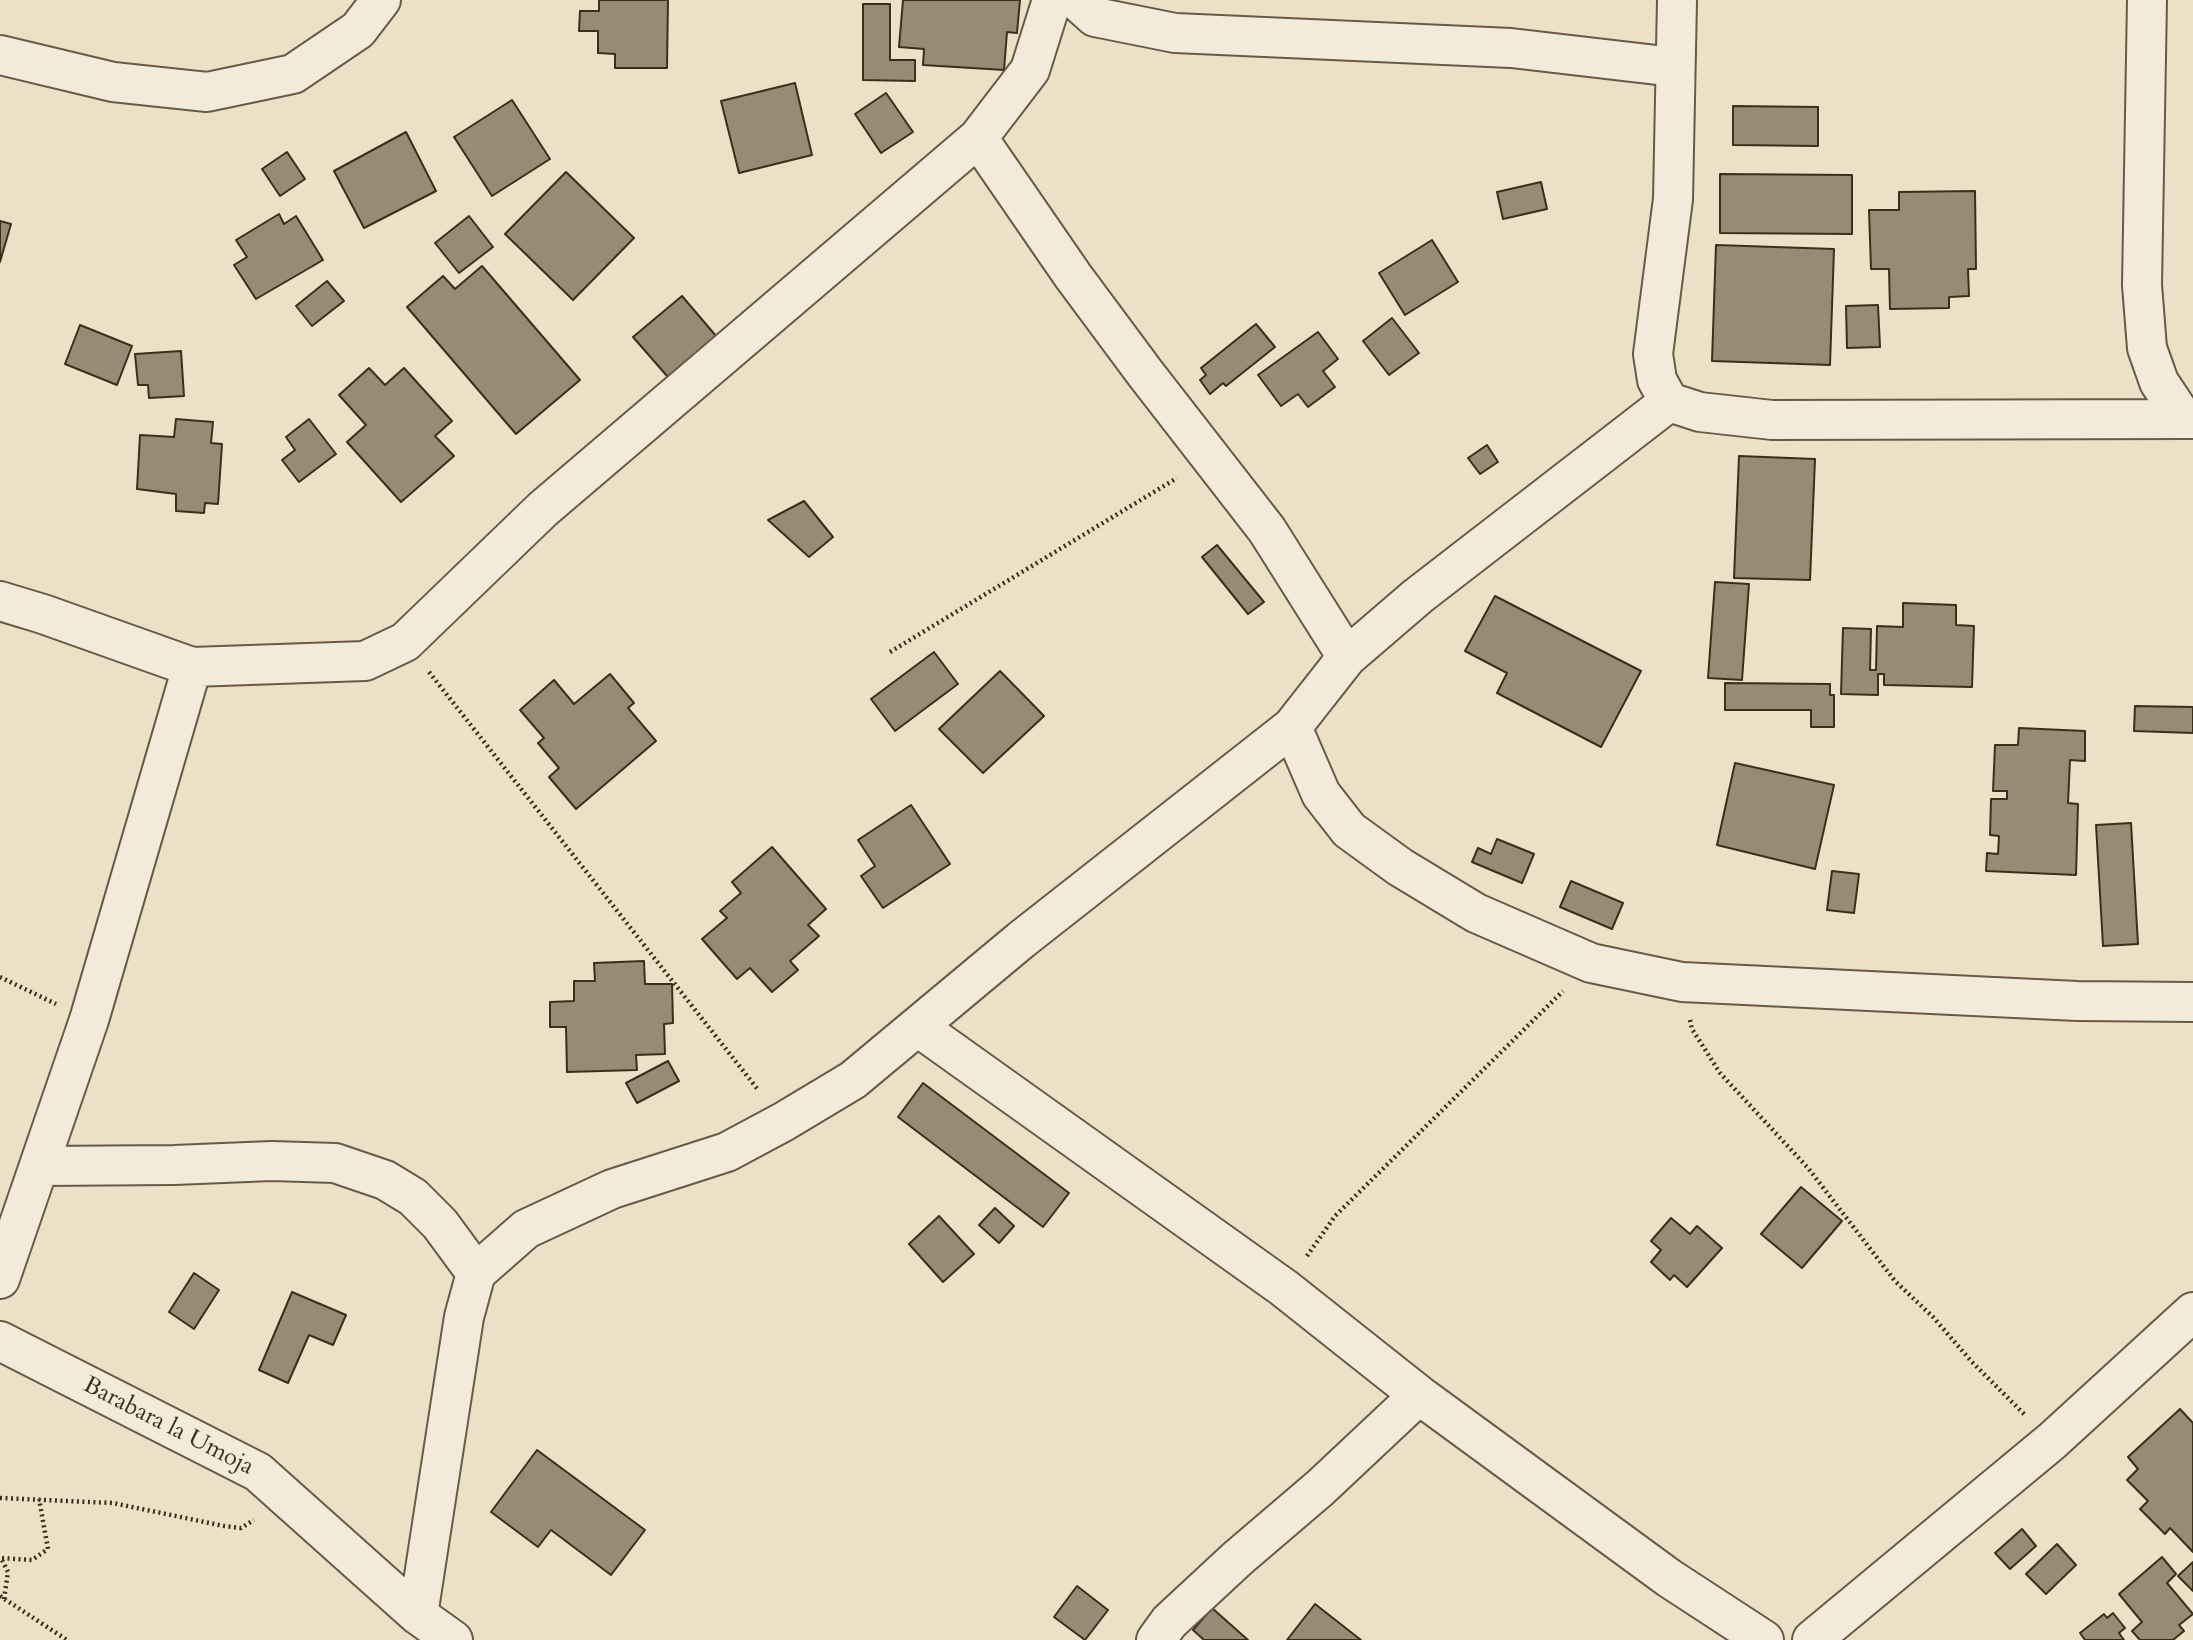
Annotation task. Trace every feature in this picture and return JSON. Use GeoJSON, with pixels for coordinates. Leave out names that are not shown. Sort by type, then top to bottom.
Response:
{"type":"FeatureCollection","features":[{"type":"Feature","properties":{"kind":"street"},"geometry":{"type":"LineString","coordinates":[[0,55],[113,82],[207,92],[293,74],[358,30],[381,0]]}},
{"type":"Feature","properties":{"kind":"street"},"geometry":{"type":"LineString","coordinates":[[0,601],[192,667],[366,661],[405,642],[542,509],[978,138],[1030,70],[1052,0]]}},
{"type":"Feature","properties":{"kind":"street"},"geometry":{"type":"LineString","coordinates":[[1076,0],[1095,17],[1175,33],[1511,48],[1674,66]]}},
{"type":"Feature","properties":{"kind":"street"},"geometry":{"type":"LineString","coordinates":[[1677,0],[1672,200],[1653,354],[1657,380],[1669,402],[1700,412],[1772,420],[2188,418]]}},
{"type":"Feature","properties":{"kind":"street"},"geometry":{"type":"LineString","coordinates":[[2147,0],[2142,285],[2147,348],[2159,382],[2188,418]]}},
{"type":"Feature","properties":{"kind":"street"},"geometry":{"type":"LineString","coordinates":[[978,138],[1081,287],[1267,530],[1347,657]]}},
{"type":"Feature","properties":{"kind":"street"},"geometry":{"type":"LineString","coordinates":[[418,1615],[464,1317],[476,1273],[526,1228],[612,1189],[727,1152],[853,1080],[1021,940],[1292,727],[1347,657],[1418,596],[1669,402]]}},
{"type":"Feature","properties":{"kind":"street"},"geometry":{"type":"LineString","coordinates":[[0,1279],[89,1020],[192,667]]}},
{"type":"Feature","properties":{"kind":"street"},"geometry":{"type":"LineString","coordinates":[[1292,727],[1321,794],[1349,830],[1400,867],[1476,914],[1591,963],[1682,982],[2050,1000],[2192,1002]]}},
{"type":"Feature","properties":{"kind":"street"},"geometry":{"type":"LineString","coordinates":[[918,1027],[1284,1288],[1419,1395],[1669,1578],[1764,1640]]}},
{"type":"Feature","properties":{"kind":"street"},"geometry":{"type":"LineString","coordinates":[[39,1166],[272,1161],[335,1163],[385,1180],[413,1197],[440,1224],[476,1273]]}},
{"type":"Feature","properties":{"kind":"street"},"geometry":{"type":"LineString","coordinates":[[1812,1640],[2052,1441],[2193,1312]]}},
{"type":"Feature","properties":{"kind":"street","name":"Barabara la Umoja"},"geometry":{"type":"LineString","coordinates":[[0,1341],[258,1472],[418,1615],[453,1640]]}},
{"type":"Feature","properties":{"kind":"street"},"geometry":{"type":"LineString","coordinates":[[1156,1640],[1169,1622],[1320,1488],[1419,1395]]}},
{"type":"Feature","properties":{"kind":"path"},"geometry":{"type":"LineString","coordinates":[[890,652],[1211,458]]}},
{"type":"Feature","properties":{"kind":"path"},"geometry":{"type":"LineString","coordinates":[[405,642],[783,1122]]}},
{"type":"Feature","properties":{"kind":"path"},"geometry":{"type":"LineString","coordinates":[[1284,1288],[1335,1216],[1591,963]]}},
{"type":"Feature","properties":{"kind":"path"},"geometry":{"type":"LineString","coordinates":[[0,977],[89,1020]]}},
{"type":"Feature","properties":{"kind":"path"},"geometry":{"type":"LineString","coordinates":[[1682,982],[1692,1029],[1720,1073],[1808,1168],[1895,1281],[2052,1441]]}},
{"type":"Feature","properties":{"kind":"path"},"geometry":{"type":"LineString","coordinates":[[0,1498],[113,1503],[242,1528],[256,1519],[259,1499],[258,1472]]}},
{"type":"Feature","properties":{"kind":"path"},"geometry":{"type":"LineString","coordinates":[[39,1499],[48,1549],[33,1560],[1,1558],[8,1572],[2,1597],[67,1640]]}},
{"type":"Feature","properties":{"kind":"building"},"geometry":{"type":"Polygon","coordinates":[[[599,0],[668,0],[667,68],[615,68],[615,54],[598,53],[598,31],[579,31],[580,11],[599,11],[599,0]]]}},
{"type":"Feature","properties":{"kind":"building"},"geometry":{"type":"Polygon","coordinates":[[[903,0],[1020,0],[1017,33],[1007,32],[1004,70],[923,65],[924,49],[899,47],[903,0]]]}},
{"type":"Feature","properties":{"kind":"building"},"geometry":{"type":"Polygon","coordinates":[[[863,4],[890,4],[890,60],[915,60],[915,81],[863,80],[863,4]]]}},
{"type":"Feature","properties":{"kind":"building"},"geometry":{"type":"Polygon","coordinates":[[[795,83],[812,155],[739,173],[721,101],[795,83]]]}},
{"type":"Feature","properties":{"kind":"building"},"geometry":{"type":"Polygon","coordinates":[[[886,93],[913,132],[881,153],[855,114],[886,93]]]}},
{"type":"Feature","properties":{"kind":"building"},"geometry":{"type":"Polygon","coordinates":[[[512,100],[550,159],[492,196],[454,137],[512,100]]]}},
{"type":"Feature","properties":{"kind":"building"},"geometry":{"type":"Polygon","coordinates":[[[1733,106],[1818,107],[1818,146],[1733,145],[1733,106]]]}},
{"type":"Feature","properties":{"kind":"building"},"geometry":{"type":"Polygon","coordinates":[[[406,132],[436,191],[364,228],[334,171],[406,132]]]}},
{"type":"Feature","properties":{"kind":"building"},"geometry":{"type":"Polygon","coordinates":[[[287,152],[305,179],[280,196],[262,169],[287,152]]]}},
{"type":"Feature","properties":{"kind":"building"},"geometry":{"type":"Polygon","coordinates":[[[566,172],[634,238],[573,300],[505,234],[566,172]]]}},
{"type":"Feature","properties":{"kind":"building"},"geometry":{"type":"Polygon","coordinates":[[[1720,174],[1852,175],[1852,234],[1720,233],[1720,174]]]}},
{"type":"Feature","properties":{"kind":"building"},"geometry":{"type":"Polygon","coordinates":[[[1541,182],[1547,209],[1503,219],[1497,192],[1541,182]]]}},
{"type":"Feature","properties":{"kind":"building"},"geometry":{"type":"Polygon","coordinates":[[[1975,191],[1976,269],[1968,269],[1969,296],[1949,297],[1949,308],[1890,309],[1889,269],[1871,269],[1869,210],[1899,210],[1899,192],[1975,191]]]}},
{"type":"Feature","properties":{"kind":"building"},"geometry":{"type":"Polygon","coordinates":[[[279,214],[284,224],[296,216],[323,260],[256,299],[234,265],[247,257],[236,240],[279,214]]]}},
{"type":"Feature","properties":{"kind":"building"},"geometry":{"type":"Polygon","coordinates":[[[469,216],[493,247],[459,273],[435,243],[469,216]]]}},
{"type":"Feature","properties":{"kind":"building"},"geometry":{"type":"Polygon","coordinates":[[[0,221],[11,224],[0,262],[0,221]]]}},
{"type":"Feature","properties":{"kind":"building"},"geometry":{"type":"Polygon","coordinates":[[[1432,240],[1458,282],[1405,315],[1379,273],[1432,240]]]}},
{"type":"Feature","properties":{"kind":"building"},"geometry":{"type":"Polygon","coordinates":[[[1716,245],[1834,249],[1830,365],[1712,361],[1716,245]]]}},
{"type":"Feature","properties":{"kind":"building"},"geometry":{"type":"Polygon","coordinates":[[[482,266],[580,380],[516,434],[407,307],[443,276],[455,289],[482,266]]]}},
{"type":"Feature","properties":{"kind":"building"},"geometry":{"type":"Polygon","coordinates":[[[327,281],[344,301],[312,326],[296,306],[327,281]]]}},
{"type":"Feature","properties":{"kind":"building"},"geometry":{"type":"Polygon","coordinates":[[[682,296],[722,343],[674,384],[633,337],[682,296]]]}},
{"type":"Feature","properties":{"kind":"building"},"geometry":{"type":"Polygon","coordinates":[[[1878,305],[1880,347],[1847,348],[1846,306],[1878,305]]]}},
{"type":"Feature","properties":{"kind":"building"},"geometry":{"type":"Polygon","coordinates":[[[1392,318],[1419,353],[1389,375],[1363,341],[1392,318]]]}},
{"type":"Feature","properties":{"kind":"building"},"geometry":{"type":"Polygon","coordinates":[[[1256,324],[1275,347],[1226,386],[1223,383],[1210,394],[1200,380],[1206,375],[1201,368],[1256,324]]]}},
{"type":"Feature","properties":{"kind":"building"},"geometry":{"type":"Polygon","coordinates":[[[80,325],[132,346],[117,385],[65,364],[80,325]]]}},
{"type":"Feature","properties":{"kind":"building"},"geometry":{"type":"Polygon","coordinates":[[[1318,332],[1338,359],[1323,371],[1335,387],[1308,407],[1298,394],[1281,406],[1258,375],[1318,332]]]}},
{"type":"Feature","properties":{"kind":"building"},"geometry":{"type":"Polygon","coordinates":[[[181,351],[184,396],[149,398],[148,385],[138,385],[135,354],[181,351]]]}},
{"type":"Feature","properties":{"kind":"building"},"geometry":{"type":"Polygon","coordinates":[[[369,368],[385,385],[404,368],[452,421],[435,436],[454,456],[401,502],[347,442],[366,425],[339,395],[369,368]]]}},
{"type":"Feature","properties":{"kind":"building"},"geometry":{"type":"Polygon","coordinates":[[[176,419],[213,422],[211,443],[222,444],[218,504],[205,503],[204,513],[176,511],[176,494],[137,489],[140,435],[174,437],[176,419]]]}},
{"type":"Feature","properties":{"kind":"building"},"geometry":{"type":"Polygon","coordinates":[[[309,419],[336,454],[299,482],[282,460],[295,450],[286,437],[309,419]]]}},
{"type":"Feature","properties":{"kind":"building"},"geometry":{"type":"Polygon","coordinates":[[[1487,445],[1498,462],[1480,474],[1468,458],[1487,445]]]}},
{"type":"Feature","properties":{"kind":"building"},"geometry":{"type":"Polygon","coordinates":[[[1739,456],[1815,459],[1810,580],[1734,578],[1739,456]]]}},
{"type":"Feature","properties":{"kind":"building"},"geometry":{"type":"Polygon","coordinates":[[[804,501],[833,537],[809,557],[768,520],[804,501]]]}},
{"type":"Feature","properties":{"kind":"building"},"geometry":{"type":"Polygon","coordinates":[[[1217,545],[1264,602],[1248,614],[1202,557],[1217,545]]]}},
{"type":"Feature","properties":{"kind":"building"},"geometry":{"type":"Polygon","coordinates":[[[1715,582],[1749,584],[1742,680],[1708,678],[1715,582]]]}},
{"type":"Feature","properties":{"kind":"building"},"geometry":{"type":"Polygon","coordinates":[[[1495,596],[1641,671],[1601,747],[1497,693],[1507,673],[1465,651],[1495,596]]]}},
{"type":"Feature","properties":{"kind":"building"},"geometry":{"type":"Polygon","coordinates":[[[1903,603],[1956,605],[1956,625],[1974,626],[1972,687],[1884,685],[1884,674],[1878,674],[1878,695],[1841,694],[1843,628],[1871,629],[1870,670],[1876,670],[1877,626],[1903,627],[1903,603]]]}},
{"type":"Feature","properties":{"kind":"building"},"geometry":{"type":"Polygon","coordinates":[[[934,652],[958,684],[895,731],[871,699],[934,652]]]}},
{"type":"Feature","properties":{"kind":"building"},"geometry":{"type":"Polygon","coordinates":[[[1000,671],[1044,716],[983,773],[939,729],[1000,671]]]}},
{"type":"Feature","properties":{"kind":"building"},"geometry":{"type":"Polygon","coordinates":[[[610,674],[634,703],[628,708],[656,741],[576,809],[549,777],[559,768],[538,743],[544,738],[520,710],[554,680],[574,704],[610,674]]]}},
{"type":"Feature","properties":{"kind":"building"},"geometry":{"type":"Polygon","coordinates":[[[1725,683],[1830,684],[1830,695],[1834,695],[1834,727],[1811,727],[1811,710],[1725,710],[1725,683]]]}},
{"type":"Feature","properties":{"kind":"building"},"geometry":{"type":"Polygon","coordinates":[[[2135,706],[2193,707],[2193,733],[2134,731],[2135,706]]]}},
{"type":"Feature","properties":{"kind":"building"},"geometry":{"type":"Polygon","coordinates":[[[2019,728],[2085,731],[2085,761],[2070,760],[2068,803],[2078,804],[2076,875],[1986,871],[1987,853],[1998,854],[1999,836],[1990,835],[1991,799],[2007,799],[2007,791],[1993,791],[1995,745],[2018,745],[2019,728]]]}},
{"type":"Feature","properties":{"kind":"building"},"geometry":{"type":"Polygon","coordinates":[[[1735,763],[1834,785],[1815,869],[1717,845],[1735,763]]]}},
{"type":"Feature","properties":{"kind":"building"},"geometry":{"type":"Polygon","coordinates":[[[911,805],[950,864],[883,908],[861,876],[875,866],[858,840],[911,805]]]}},
{"type":"Feature","properties":{"kind":"building"},"geometry":{"type":"Polygon","coordinates":[[[2131,823],[2138,944],[2103,946],[2096,825],[2131,823]]]}},
{"type":"Feature","properties":{"kind":"building"},"geometry":{"type":"Polygon","coordinates":[[[1497,839],[1534,854],[1522,883],[1472,862],[1478,848],[1491,854],[1497,839]]]}},
{"type":"Feature","properties":{"kind":"building"},"geometry":{"type":"Polygon","coordinates":[[[772,847],[826,909],[808,925],[819,936],[790,961],[798,970],[772,992],[750,968],[737,979],[702,939],[727,918],[720,911],[741,893],[732,882],[772,847]]]}},
{"type":"Feature","properties":{"kind":"building"},"geometry":{"type":"Polygon","coordinates":[[[1832,871],[1859,874],[1854,913],[1827,910],[1832,871]]]}},
{"type":"Feature","properties":{"kind":"building"},"geometry":{"type":"Polygon","coordinates":[[[1571,881],[1623,903],[1612,929],[1560,907],[1571,881]]]}},
{"type":"Feature","properties":{"kind":"building"},"geometry":{"type":"Polygon","coordinates":[[[644,961],[645,984],[672,984],[673,1023],[664,1024],[665,1054],[636,1055],[637,1070],[567,1072],[566,1027],[550,1027],[550,1002],[574,1001],[574,981],[595,981],[594,963],[644,961]]]}},
{"type":"Feature","properties":{"kind":"building"},"geometry":{"type":"Polygon","coordinates":[[[668,1061],[679,1081],[637,1103],[626,1083],[668,1061]]]}},
{"type":"Feature","properties":{"kind":"building"},"geometry":{"type":"Polygon","coordinates":[[[923,1083],[1069,1193],[1043,1227],[898,1117],[923,1083]]]}},
{"type":"Feature","properties":{"kind":"building"},"geometry":{"type":"Polygon","coordinates":[[[1801,1187],[1842,1221],[1802,1268],[1761,1234],[1801,1187]]]}},
{"type":"Feature","properties":{"kind":"building"},"geometry":{"type":"Polygon","coordinates":[[[995,1208],[1014,1226],[999,1243],[979,1225],[995,1208]]]}},
{"type":"Feature","properties":{"kind":"building"},"geometry":{"type":"Polygon","coordinates":[[[939,1216],[974,1254],[943,1282],[909,1244],[939,1216]]]}},
{"type":"Feature","properties":{"kind":"building"},"geometry":{"type":"Polygon","coordinates":[[[1671,1218],[1690,1234],[1697,1226],[1722,1248],[1687,1287],[1674,1275],[1670,1280],[1651,1262],[1661,1250],[1651,1241],[1671,1218]]]}},
{"type":"Feature","properties":{"kind":"building"},"geometry":{"type":"Polygon","coordinates":[[[194,1273],[219,1290],[194,1329],[169,1312],[194,1273]]]}},
{"type":"Feature","properties":{"kind":"building"},"geometry":{"type":"Polygon","coordinates":[[[292,1292],[346,1315],[333,1345],[309,1335],[288,1383],[259,1370],[292,1292]]]}},
{"type":"Feature","properties":{"kind":"building"},"geometry":{"type":"Polygon","coordinates":[[[2180,1409],[2193,1423],[2193,1552],[2170,1528],[2165,1534],[2140,1509],[2148,1501],[2127,1480],[2138,1469],[2128,1457],[2180,1409]]]}},
{"type":"Feature","properties":{"kind":"building"},"geometry":{"type":"Polygon","coordinates":[[[537,1450],[645,1530],[611,1575],[551,1530],[538,1547],[491,1512],[537,1450]]]}},
{"type":"Feature","properties":{"kind":"building"},"geometry":{"type":"Polygon","coordinates":[[[2022,1529],[2036,1546],[2010,1569],[1995,1553],[2022,1529]]]}},
{"type":"Feature","properties":{"kind":"building"},"geometry":{"type":"Polygon","coordinates":[[[2057,1544],[2076,1565],[2046,1594],[2026,1574],[2057,1544]]]}},
{"type":"Feature","properties":{"kind":"building"},"geometry":{"type":"Polygon","coordinates":[[[2162,1557],[2176,1574],[2167,1583],[2193,1614],[2179,1625],[2184,1631],[2173,1640],[2140,1640],[2132,1631],[2142,1622],[2119,1594],[2162,1557]]]}},
{"type":"Feature","properties":{"kind":"building"},"geometry":{"type":"Polygon","coordinates":[[[2193,1562],[2193,1591],[2178,1576],[2193,1562]]]}},
{"type":"Feature","properties":{"kind":"building"},"geometry":{"type":"Polygon","coordinates":[[[1077,1586],[1108,1610],[1085,1640],[1054,1617],[1077,1586]]]}},
{"type":"Feature","properties":{"kind":"building"},"geometry":{"type":"Polygon","coordinates":[[[1315,1604],[1361,1640],[1287,1640],[1315,1604]]]}},
{"type":"Feature","properties":{"kind":"building"},"geometry":{"type":"Polygon","coordinates":[[[1212,1608],[1248,1640],[1204,1640],[1193,1630],[1212,1608]]]}},
{"type":"Feature","properties":{"kind":"building"},"geometry":{"type":"Polygon","coordinates":[[[2113,1613],[2125,1628],[2119,1633],[2124,1640],[2085,1640],[2080,1633],[2104,1614],[2107,1618],[2113,1613]]]}}]}
